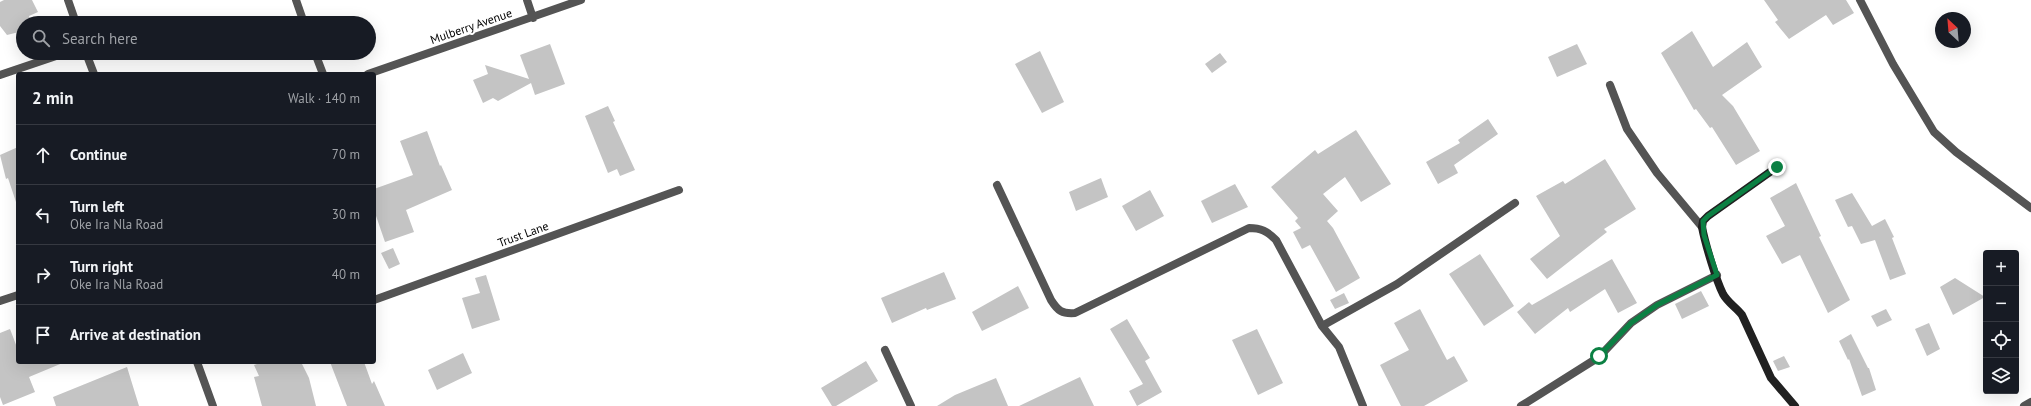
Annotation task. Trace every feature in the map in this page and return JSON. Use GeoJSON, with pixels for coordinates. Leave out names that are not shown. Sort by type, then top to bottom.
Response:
{"type":"FeatureCollection","features":[{"type":"Feature","properties":{"kind":"street"},"geometry":{"type":"LineString","coordinates":[[68,0],[74,16]]}},
{"type":"Feature","properties":{"kind":"street"},"geometry":{"type":"LineString","coordinates":[[296,0],[302,16]]}},
{"type":"Feature","properties":{"kind":"street"},"geometry":{"type":"LineString","coordinates":[[526,0],[533,18]]}},
{"type":"Feature","properties":{"kind":"street","name":"Mulberry Avenue"},"geometry":{"type":"LineString","coordinates":[[374,72],[533,18],[581,0]]}},
{"type":"Feature","properties":{"kind":"street"},"geometry":{"type":"LineString","coordinates":[[1860,0],[1893,64],[1934,132],[1956,152],[2031,208]]}},
{"type":"Feature","properties":{"kind":"street"},"geometry":{"type":"LineString","coordinates":[[0,75],[44,60]]}},
{"type":"Feature","properties":{"kind":"street"},"geometry":{"type":"LineString","coordinates":[[89,60],[93,72]]}},
{"type":"Feature","properties":{"kind":"street"},"geometry":{"type":"LineString","coordinates":[[318,60],[322,72]]}},
{"type":"Feature","properties":{"kind":"street"},"geometry":{"type":"LineString","coordinates":[[1610,85],[1627,129],[1657,173],[1702,227],[1722,293],[1729,303],[1737,308],[1742,315],[1771,378],[1795,406]]}},
{"type":"Feature","properties":{"kind":"street"},"geometry":{"type":"LineString","coordinates":[[1702,227],[1703,221],[1708,216],[1777,167]]}},
{"type":"Feature","properties":{"kind":"street"},"geometry":{"type":"LineString","coordinates":[[997,185],[1051,300],[1058,311],[1065,314],[1075,313],[1248,228],[1260,228],[1276,240],[1322,326],[1339,347],[1363,406]]}},
{"type":"Feature","properties":{"kind":"street","name":"Trust Lane"},"geometry":{"type":"LineString","coordinates":[[376,299],[679,190]]}},
{"type":"Feature","properties":{"kind":"street"},"geometry":{"type":"LineString","coordinates":[[1322,326],[1397,284],[1515,203]]}},
{"type":"Feature","properties":{"kind":"street"},"geometry":{"type":"LineString","coordinates":[[1521,406],[1599,356],[1631,323],[1657,305],[1717,275]]}},
{"type":"Feature","properties":{"kind":"street"},"geometry":{"type":"LineString","coordinates":[[0,302],[16,296]]}},
{"type":"Feature","properties":{"kind":"street"},"geometry":{"type":"LineString","coordinates":[[885,350],[911,406]]}},
{"type":"Feature","properties":{"kind":"street"},"geometry":{"type":"LineString","coordinates":[[199,364],[213,406]]}},
{"type":"Feature","properties":{"kind":"street"},"geometry":{"type":"LineString","coordinates":[[2024,406],[2031,402]]}},
{"type":"Feature","properties":{"kind":"building"},"geometry":{"type":"Polygon","coordinates":[[[4,0],[32,0],[38,12],[29,16],[16,16],[16,33],[7,35],[0,26],[0,2],[4,0]]]}},
{"type":"Feature","properties":{"kind":"building"},"geometry":{"type":"Polygon","coordinates":[[[1764,0],[1846,0],[1854,13],[1833,25],[1826,15],[1789,39],[1775,22],[1778,20],[1764,0]]]}},
{"type":"Feature","properties":{"kind":"building"},"geometry":{"type":"Polygon","coordinates":[[[1692,31],[1713,67],[1747,42],[1762,67],[1722,95],[1733,106],[1760,151],[1736,165],[1712,127],[1710,128],[1696,109],[1694,110],[1661,53],[1692,31]]]}},
{"type":"Feature","properties":{"kind":"building"},"geometry":{"type":"Polygon","coordinates":[[[550,44],[565,84],[535,95],[531,83],[498,101],[493,98],[483,103],[473,80],[488,74],[485,65],[529,79],[520,55],[550,44]]]}},
{"type":"Feature","properties":{"kind":"building"},"geometry":{"type":"Polygon","coordinates":[[[1577,44],[1587,64],[1557,77],[1548,57],[1577,44]]]}},
{"type":"Feature","properties":{"kind":"building"},"geometry":{"type":"Polygon","coordinates":[[[1040,51],[1064,102],[1042,113],[1015,64],[1040,51]]]}},
{"type":"Feature","properties":{"kind":"building"},"geometry":{"type":"Polygon","coordinates":[[[1220,53],[1227,62],[1212,73],[1205,64],[1220,53]]]}},
{"type":"Feature","properties":{"kind":"building"},"geometry":{"type":"Polygon","coordinates":[[[608,106],[615,121],[613,122],[635,170],[620,176],[617,169],[608,173],[585,116],[608,106]]]}},
{"type":"Feature","properties":{"kind":"building"},"geometry":{"type":"Polygon","coordinates":[[[1488,119],[1498,134],[1454,165],[1458,173],[1438,184],[1426,162],[1460,143],[1458,140],[1488,119]]]}},
{"type":"Feature","properties":{"kind":"building"},"geometry":{"type":"Polygon","coordinates":[[[1356,130],[1391,184],[1361,202],[1345,177],[1323,194],[1338,211],[1327,221],[1333,228],[1360,278],[1336,292],[1310,245],[1302,249],[1293,232],[1301,228],[1295,221],[1298,218],[1271,187],[1315,150],[1318,154],[1356,130]]]}},
{"type":"Feature","properties":{"kind":"building"},"geometry":{"type":"Polygon","coordinates":[[[427,131],[440,166],[441,165],[452,190],[406,210],[414,232],[385,242],[376,216],[376,188],[413,175],[400,141],[427,131]]]}},
{"type":"Feature","properties":{"kind":"building"},"geometry":{"type":"Polygon","coordinates":[[[16,148],[16,202],[8,178],[6,179],[0,155],[16,148]]]}},
{"type":"Feature","properties":{"kind":"building"},"geometry":{"type":"Polygon","coordinates":[[[1605,159],[1636,209],[1604,229],[1607,232],[1547,279],[1530,259],[1560,236],[1536,196],[1563,181],[1565,184],[1605,159]]]}},
{"type":"Feature","properties":{"kind":"building"},"geometry":{"type":"Polygon","coordinates":[[[1101,178],[1108,197],[1076,211],[1069,192],[1101,178]]]}},
{"type":"Feature","properties":{"kind":"building"},"geometry":{"type":"Polygon","coordinates":[[[1796,183],[1821,236],[1819,237],[1850,300],[1828,313],[1800,255],[1782,264],[1766,236],[1785,226],[1770,198],[1796,183]]]}},
{"type":"Feature","properties":{"kind":"building"},"geometry":{"type":"Polygon","coordinates":[[[1235,184],[1248,207],[1212,223],[1201,201],[1235,184]]]}},
{"type":"Feature","properties":{"kind":"building"},"geometry":{"type":"Polygon","coordinates":[[[1150,190],[1164,216],[1136,231],[1122,206],[1150,190]]]}},
{"type":"Feature","properties":{"kind":"building"},"geometry":{"type":"Polygon","coordinates":[[[1852,193],[1872,226],[1885,219],[1894,237],[1892,238],[1906,274],[1890,280],[1875,240],[1861,244],[1852,226],[1848,227],[1835,200],[1852,193]]]}},
{"type":"Feature","properties":{"kind":"building"},"geometry":{"type":"Polygon","coordinates":[[[393,248],[400,264],[389,269],[381,253],[393,248]]]}},
{"type":"Feature","properties":{"kind":"building"},"geometry":{"type":"Polygon","coordinates":[[[1480,254],[1514,306],[1484,326],[1449,274],[1480,254]]]}},
{"type":"Feature","properties":{"kind":"building"},"geometry":{"type":"Polygon","coordinates":[[[1612,259],[1637,303],[1618,313],[1605,289],[1570,312],[1568,308],[1535,334],[1517,312],[1529,302],[1532,305],[1612,259]]]}},
{"type":"Feature","properties":{"kind":"building"},"geometry":{"type":"Polygon","coordinates":[[[944,272],[956,299],[927,310],[926,308],[892,323],[881,298],[944,272]]]}},
{"type":"Feature","properties":{"kind":"building"},"geometry":{"type":"Polygon","coordinates":[[[486,275],[500,320],[472,329],[462,298],[480,293],[475,278],[486,275]]]}},
{"type":"Feature","properties":{"kind":"building"},"geometry":{"type":"Polygon","coordinates":[[[1955,278],[1983,296],[1983,298],[1953,315],[1940,287],[1955,278]]]}},
{"type":"Feature","properties":{"kind":"building"},"geometry":{"type":"Polygon","coordinates":[[[1018,286],[1029,308],[982,331],[972,312],[1018,286]]]}},
{"type":"Feature","properties":{"kind":"building"},"geometry":{"type":"Polygon","coordinates":[[[1701,291],[1709,306],[1682,319],[1675,304],[1701,291]]]}},
{"type":"Feature","properties":{"kind":"building"},"geometry":{"type":"Polygon","coordinates":[[[1344,293],[1349,303],[1335,309],[1330,300],[1344,293]]]}},
{"type":"Feature","properties":{"kind":"building"},"geometry":{"type":"Polygon","coordinates":[[[1420,309],[1447,360],[1454,356],[1468,381],[1424,406],[1401,406],[1380,365],[1409,350],[1394,323],[1420,309]]]}},
{"type":"Feature","properties":{"kind":"building"},"geometry":{"type":"Polygon","coordinates":[[[1886,309],[1892,320],[1877,327],[1871,316],[1886,309]]]}},
{"type":"Feature","properties":{"kind":"building"},"geometry":{"type":"Polygon","coordinates":[[[1127,319],[1150,358],[1145,361],[1162,392],[1137,406],[1129,391],[1143,384],[1110,329],[1127,319]]]}},
{"type":"Feature","properties":{"kind":"building"},"geometry":{"type":"Polygon","coordinates":[[[1929,323],[1940,349],[1927,356],[1915,329],[1929,323]]]}},
{"type":"Feature","properties":{"kind":"building"},"geometry":{"type":"Polygon","coordinates":[[[10,329],[16,345],[16,364],[60,364],[29,377],[35,392],[3,405],[0,397],[0,333],[10,329]]]}},
{"type":"Feature","properties":{"kind":"building"},"geometry":{"type":"Polygon","coordinates":[[[1257,329],[1283,383],[1258,395],[1232,340],[1257,329]]]}},
{"type":"Feature","properties":{"kind":"building"},"geometry":{"type":"Polygon","coordinates":[[[1851,334],[1869,368],[1876,390],[1862,396],[1849,359],[1848,360],[1839,341],[1851,334]]]}},
{"type":"Feature","properties":{"kind":"building"},"geometry":{"type":"Polygon","coordinates":[[[463,353],[472,373],[437,390],[428,370],[463,353]]]}},
{"type":"Feature","properties":{"kind":"building"},"geometry":{"type":"Polygon","coordinates":[[[1784,356],[1790,367],[1778,371],[1773,361],[1784,356]]]}},
{"type":"Feature","properties":{"kind":"building"},"geometry":{"type":"Polygon","coordinates":[[[866,361],[878,381],[836,406],[832,406],[821,388],[866,361]]]}},
{"type":"Feature","properties":{"kind":"building"},"geometry":{"type":"Polygon","coordinates":[[[302,364],[309,378],[316,406],[262,406],[254,377],[259,376],[254,365],[302,364]]]}},
{"type":"Feature","properties":{"kind":"building"},"geometry":{"type":"Polygon","coordinates":[[[331,364],[365,364],[372,384],[374,381],[385,406],[347,406],[331,364]]]}},
{"type":"Feature","properties":{"kind":"building"},"geometry":{"type":"Polygon","coordinates":[[[127,367],[139,406],[56,406],[53,397],[127,367]]]}},
{"type":"Feature","properties":{"kind":"building"},"geometry":{"type":"Polygon","coordinates":[[[1080,377],[1094,406],[1019,406],[1080,377]]]}},
{"type":"Feature","properties":{"kind":"building"},"geometry":{"type":"Polygon","coordinates":[[[996,378],[1008,406],[937,406],[955,395],[996,378]]]}},
{"type":"Feature","properties":{"kind":"route"},"geometry":{"type":"LineString","coordinates":[[1599,356],[1631,323],[1657,305],[1717,275],[1704,235],[1702,227],[1703,221],[1777,167]]}}]}
